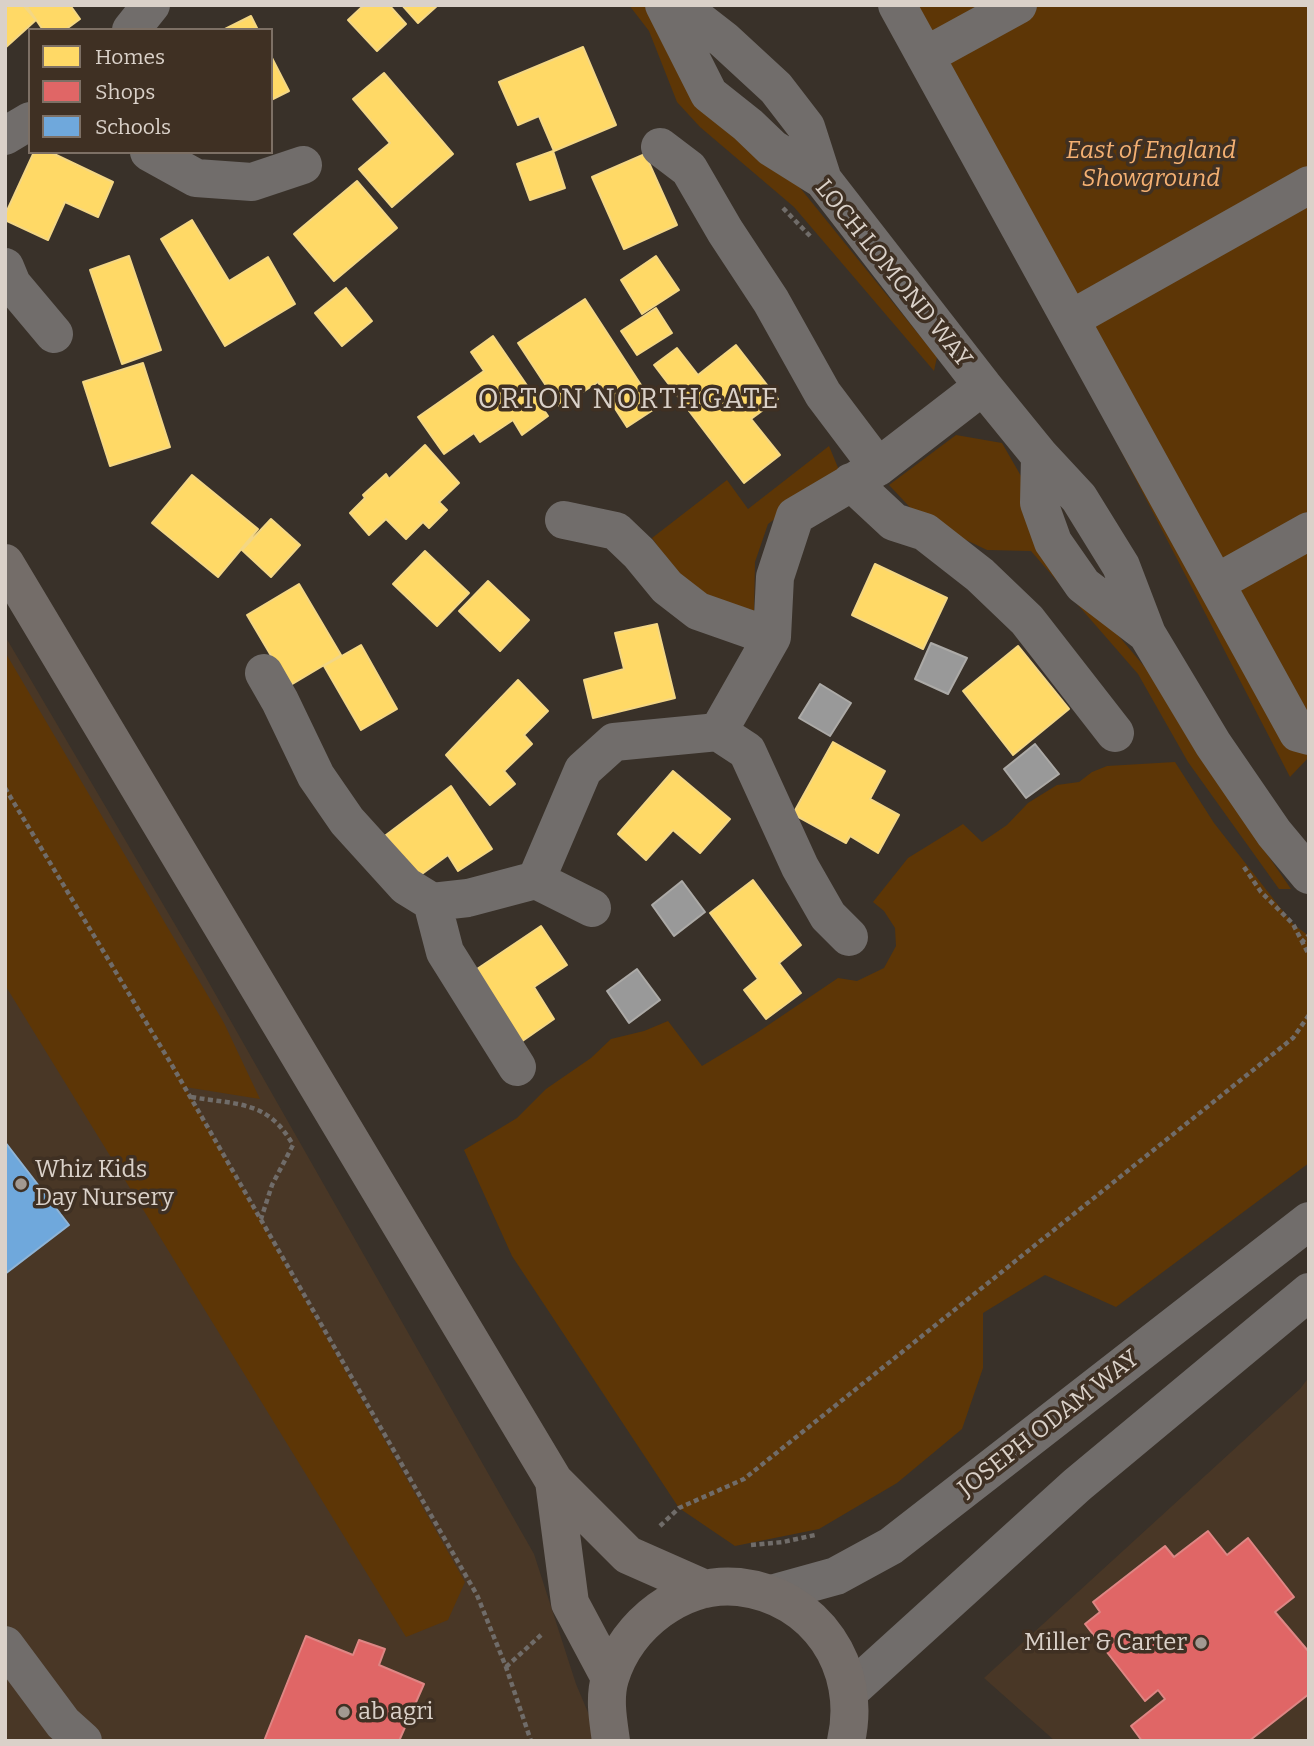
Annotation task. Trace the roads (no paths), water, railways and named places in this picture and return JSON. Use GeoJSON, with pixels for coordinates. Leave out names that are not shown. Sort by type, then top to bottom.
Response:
{"type":"FeatureCollection","features":[{"type":"Feature","properties":{"kind":"main road"},"geometry":{"type":"LineString","coordinates":[[5,563],[554,1481],[628,1555],[705,1589]]}},
{"type":"Feature","properties":{"kind":"main road"},"geometry":{"type":"LineString","coordinates":[[554,1481],[570,1603],[610,1678]]}},
{"type":"Feature","properties":{"kind":"main road"},"geometry":{"type":"LineString","coordinates":[[611,1741],[606,1712],[610,1678],[629,1637],[663,1606],[705,1589],[738,1587],[771,1594],[808,1616],[836,1650],[854,1723]]}},
{"type":"Feature","properties":{"kind":"street"},"geometry":{"type":"LineString","coordinates":[[133,28],[150,5]]}},
{"type":"Feature","properties":{"kind":"street","name":"LOCH LOMOND WAY"},"geometry":{"type":"LineString","coordinates":[[664,5],[709,94],[772,148],[823,180],[983,386],[1040,456],[1079,498],[1121,566],[1147,634],[1221,755],[1273,833],[1309,876]]}},
{"type":"Feature","properties":{"kind":"street"},"geometry":{"type":"LineString","coordinates":[[679,5],[724,40],[776,88],[806,127],[823,180]]}},
{"type":"Feature","properties":{"kind":"street"},"geometry":{"type":"LineString","coordinates":[[897,5],[1298,733],[1309,736]]}},
{"type":"Feature","properties":{"kind":"street"},"geometry":{"type":"LineString","coordinates":[[925,56],[1018,5]]}},
{"type":"Feature","properties":{"kind":"street"},"geometry":{"type":"LineString","coordinates":[[5,136],[28,122]]}},
{"type":"Feature","properties":{"kind":"street"},"geometry":{"type":"LineString","coordinates":[[660,147],[688,169],[771,301],[864,475],[894,522],[925,532],[980,575],[1027,620],[1115,733]]}},
{"type":"Feature","properties":{"kind":"street"},"geometry":{"type":"LineString","coordinates":[[153,154],[196,178],[252,182],[303,165]]}},
{"type":"Feature","properties":{"kind":"street"},"geometry":{"type":"LineString","coordinates":[[1071,319],[1309,185]]}},
{"type":"Feature","properties":{"kind":"street"},"geometry":{"type":"LineString","coordinates":[[5,267],[12,284],[54,334]]}},
{"type":"Feature","properties":{"kind":"street"},"geometry":{"type":"LineString","coordinates":[[718,732],[772,637],[775,577],[795,516],[864,475],[983,386]]}},
{"type":"Feature","properties":{"kind":"street"},"geometry":{"type":"LineString","coordinates":[[564,520],[616,531],[639,553],[667,587],[698,611],[772,637]]}},
{"type":"Feature","properties":{"kind":"street"},"geometry":{"type":"LineString","coordinates":[[1216,583],[1309,531]]}},
{"type":"Feature","properties":{"kind":"street"},"geometry":{"type":"LineString","coordinates":[[264,673],[316,776],[347,821],[407,886],[432,902],[468,898],[536,880],[592,908]]}},
{"type":"Feature","properties":{"kind":"street"},"geometry":{"type":"LineString","coordinates":[[536,880],[583,770],[614,742],[718,732],[747,751],[800,867],[828,916],[849,937]]}},
{"type":"Feature","properties":{"kind":"street"},"geometry":{"type":"LineString","coordinates":[[432,902],[445,952],[517,1067]]}},
{"type":"Feature","properties":{"kind":"street","name":"JOSEPH ODAM WAY"},"geometry":{"type":"LineString","coordinates":[[771,1594],[836,1576],[891,1546],[1309,1221]]}},
{"type":"Feature","properties":{"kind":"street"},"geometry":{"type":"LineString","coordinates":[[854,1723],[1077,1485],[1309,1292]]}},
{"type":"Feature","properties":{"kind":"street"},"geometry":{"type":"LineString","coordinates":[[5,1645],[62,1735]]}},
{"type":"Feature","properties":{"kind":"place","name":"Whiz Kids Day Nursery"},"geometry":{"type":"Point","coordinates":[21,1184]}},
{"type":"Feature","properties":{"kind":"place","name":"Miller & Carter"},"geometry":{"type":"Point","coordinates":[1201,1643]}},
{"type":"Feature","properties":{"kind":"place","name":"ab agri"},"geometry":{"type":"Point","coordinates":[344,1712]}},
{"type":"Feature","properties":{"kind":"district","name":"ORTON NORTHGATE"},"geometry":{"type":"Point","coordinates":[629,400]}},
{"type":"Feature","properties":{"kind":"park label","name":"East of England Showground"},"geometry":{"type":"Point","coordinates":[1151,165]}}]}
